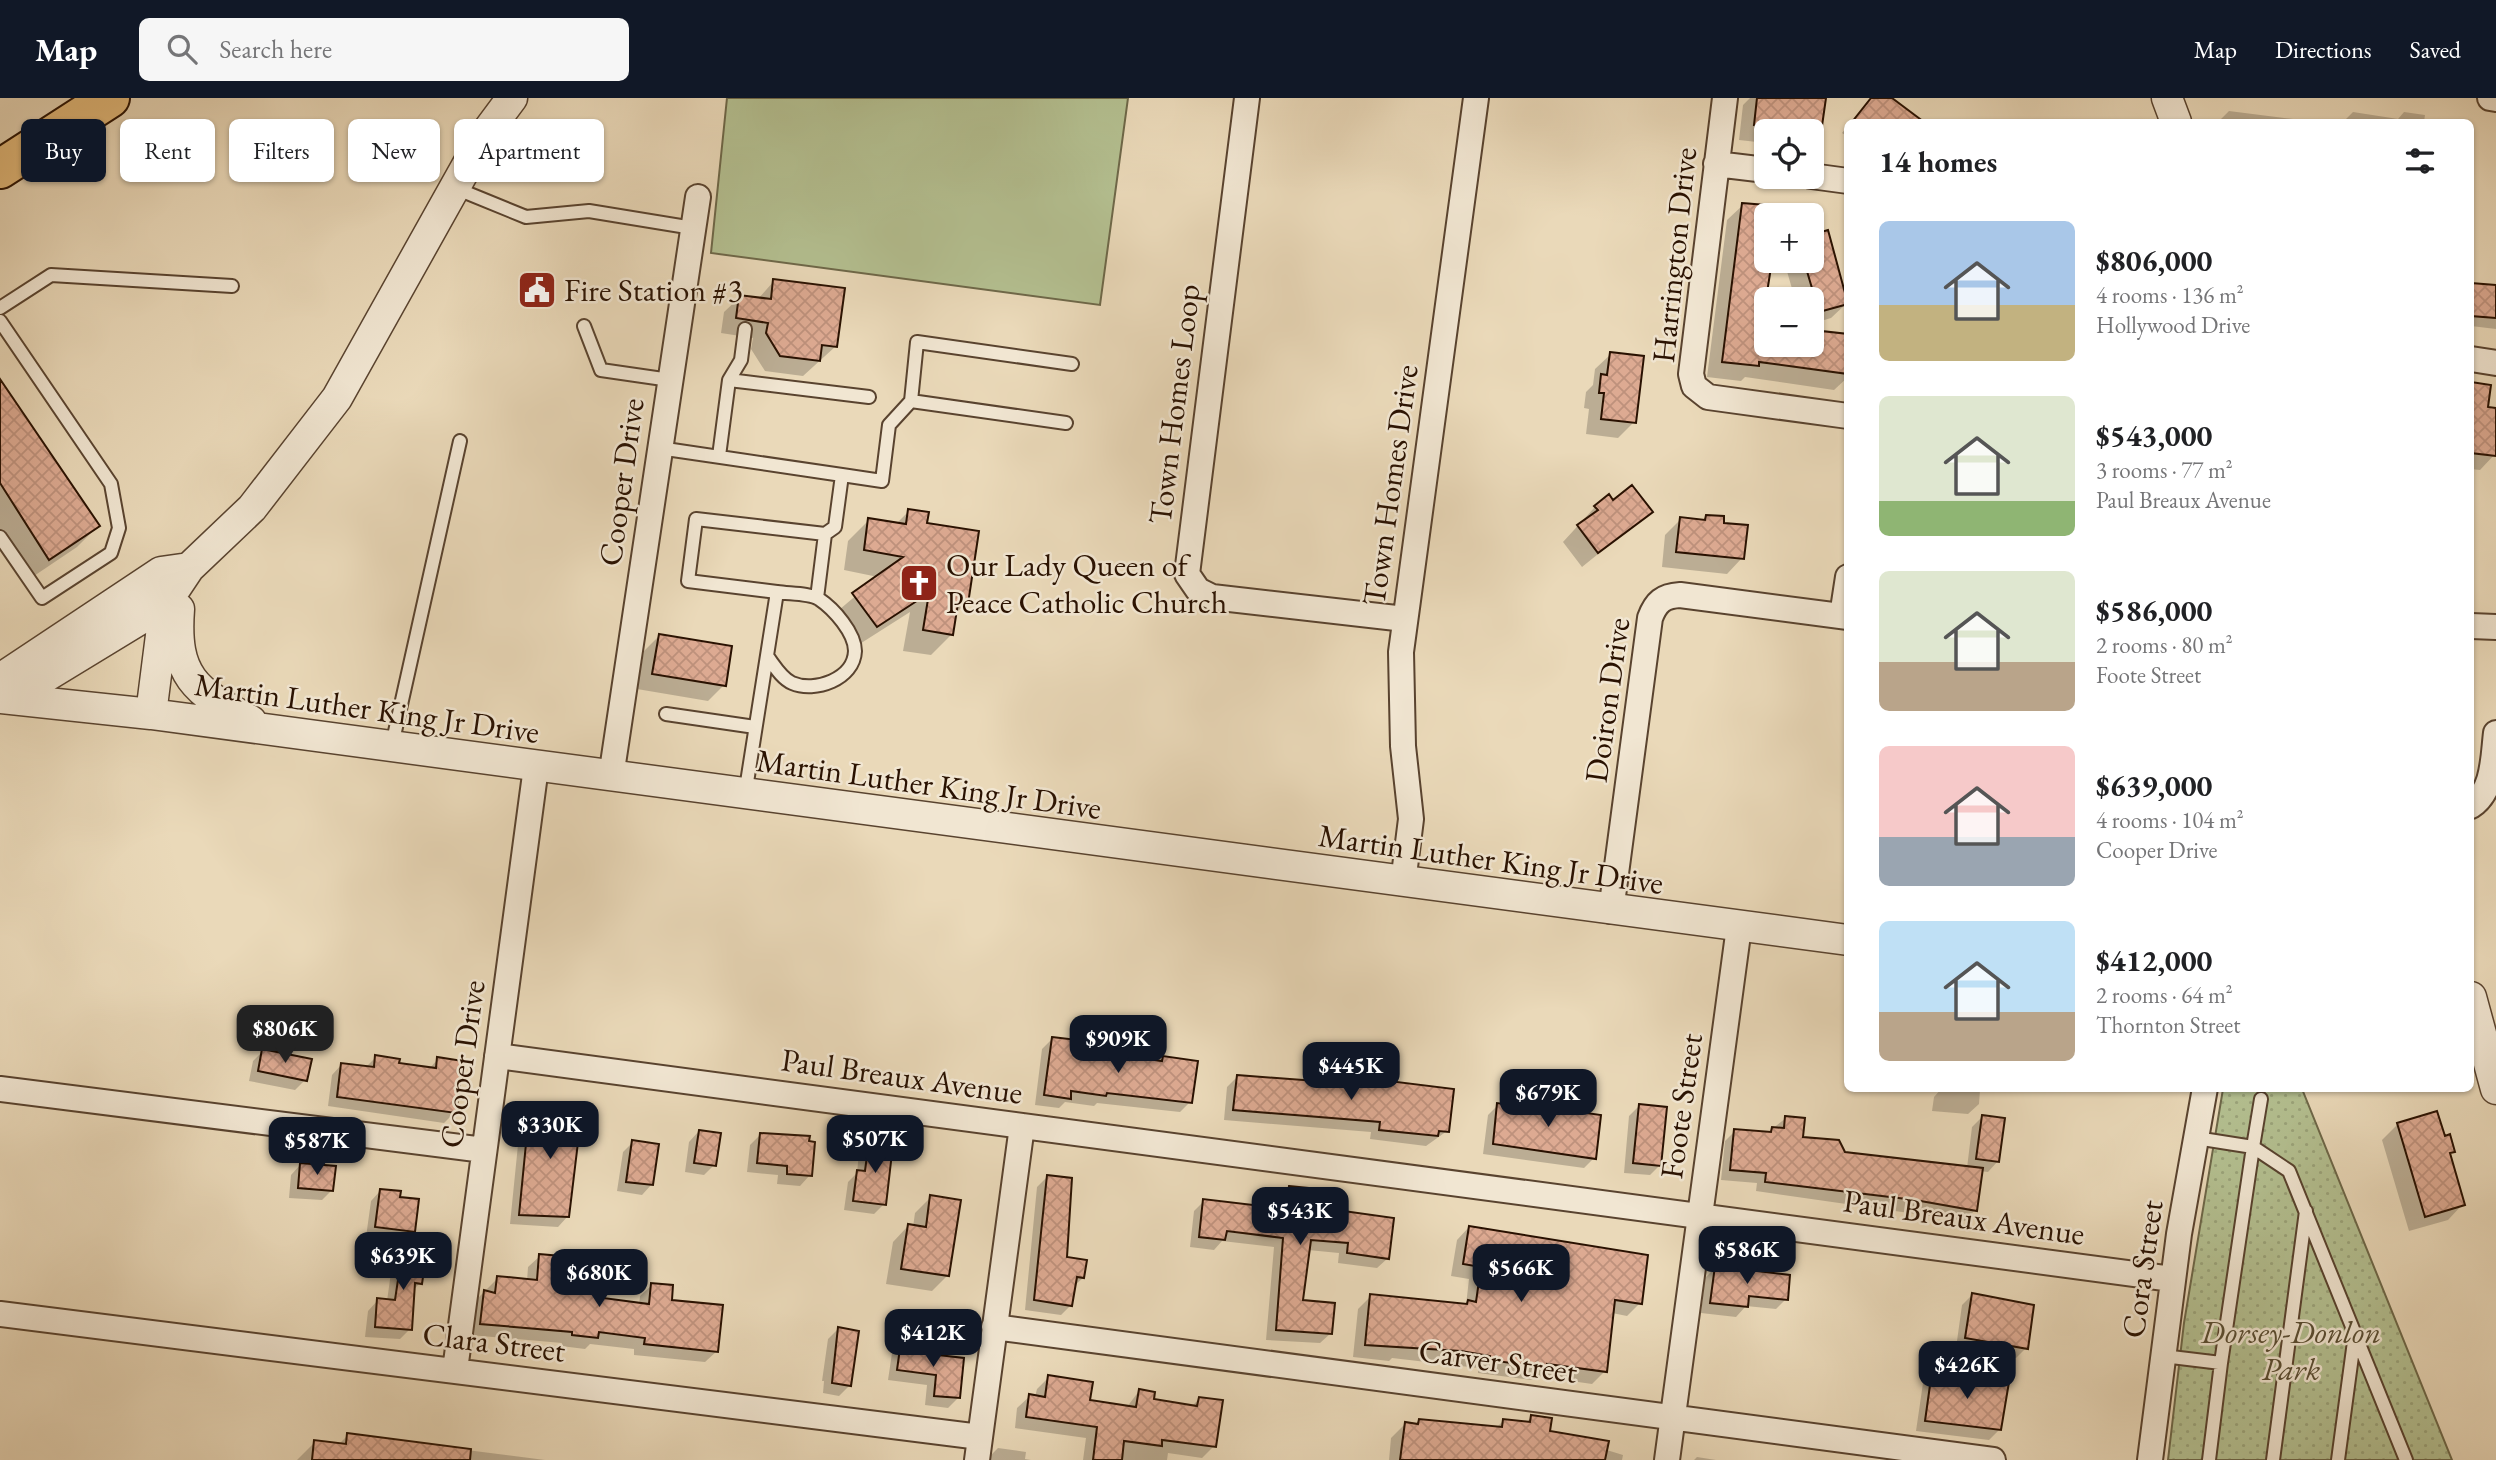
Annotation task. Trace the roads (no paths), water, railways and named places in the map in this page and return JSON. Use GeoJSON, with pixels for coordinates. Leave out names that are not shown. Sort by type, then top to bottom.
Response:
{"type":"FeatureCollection","features":[{"type":"Feature","properties":{"kind":"highway"},"geometry":{"type":"LineString","coordinates":[[0,169],[110,98]]}},
{"type":"Feature","properties":{"kind":"street"},"geometry":{"type":"LineString","coordinates":[[151,713],[165,604],[189,568],[252,508],[337,398],[483,137],[512,98]]}},
{"type":"Feature","properties":{"kind":"street","name":"Town Homes Loop"},"geometry":{"type":"LineString","coordinates":[[1247,98],[1187,574],[1198,590],[1212,597],[1405,619]]}},
{"type":"Feature","properties":{"kind":"street","name":"Town Homes Drive"},"geometry":{"type":"LineString","coordinates":[[1403,883],[1410,819],[1401,695],[1405,619],[1476,98]]}},
{"type":"Feature","properties":{"kind":"street","name":"Harrington Drive"},"geometry":{"type":"LineString","coordinates":[[1726,98],[1691,374],[1695,386],[1708,397],[1844,415]]}},
{"type":"Feature","properties":{"kind":"street"},"geometry":{"type":"LineString","coordinates":[[2167,98],[2175,119]]}},
{"type":"Feature","properties":{"kind":"street"},"geometry":{"type":"LineString","coordinates":[[2490,98],[2496,99]]}},
{"type":"Feature","properties":{"kind":"street"},"geometry":{"type":"LineString","coordinates":[[1716,164],[1754,169]]}},
{"type":"Feature","properties":{"kind":"street"},"geometry":{"type":"LineString","coordinates":[[1824,178],[1844,180]]}},
{"type":"Feature","properties":{"kind":"street","name":"Cooper Drive"},"geometry":{"type":"LineString","coordinates":[[611,777],[698,197]]}},
{"type":"Feature","properties":{"kind":"street"},"geometry":{"type":"LineString","coordinates":[[2474,359],[2496,363]]}},
{"type":"Feature","properties":{"kind":"street"},"geometry":{"type":"LineString","coordinates":[[3,692],[161,572],[189,568]]}},
{"type":"Feature","properties":{"kind":"street"},"geometry":{"type":"LineString","coordinates":[[189,568],[177,633],[181,664],[217,703],[268,730]]}},
{"type":"Feature","properties":{"kind":"street","name":"Doiron Drive"},"geometry":{"type":"LineString","coordinates":[[1612,911],[1650,618],[1658,602],[1668,596],[1680,595],[1844,617]]}},
{"type":"Feature","properties":{"kind":"street"},"geometry":{"type":"LineString","coordinates":[[3,692],[165,604]]}},
{"type":"Feature","properties":{"kind":"street"},"geometry":{"type":"LineString","coordinates":[[2474,626],[2496,627]]}},
{"type":"Feature","properties":{"kind":"street","name":"Martin Luther King Jr Drive"},"geometry":{"type":"LineString","coordinates":[[3,692],[536,767],[1844,940]]}},
{"type":"Feature","properties":{"kind":"street"},"geometry":{"type":"LineString","coordinates":[[2474,803],[2483,795],[2490,776],[2496,733]]}},
{"type":"Feature","properties":{"kind":"street","name":"Cooper Drive"},"geometry":{"type":"LineString","coordinates":[[455,1370],[536,767]]}},
{"type":"Feature","properties":{"kind":"street","name":"Foote Street"},"geometry":{"type":"LineString","coordinates":[[1667,1460],[1739,927]]}},
{"type":"Feature","properties":{"kind":"street"},"geometry":{"type":"LineString","coordinates":[[2479,1013],[2496,1089]]}},
{"type":"Feature","properties":{"kind":"street","name":"Paul Breaux Avenue"},"geometry":{"type":"LineString","coordinates":[[497,1056],[2172,1279]]}},
{"type":"Feature","properties":{"kind":"street"},"geometry":{"type":"LineString","coordinates":[[0,1089],[484,1150]]}},
{"type":"Feature","properties":{"kind":"street","name":"Cora Street"},"geometry":{"type":"LineString","coordinates":[[2150,1460],[2172,1279],[2204,1092]]}},
{"type":"Feature","properties":{"kind":"street"},"geometry":{"type":"LineString","coordinates":[[978,1448],[1022,1126]]}},
{"type":"Feature","properties":{"kind":"street","name":"Clara Street"},"geometry":{"type":"LineString","coordinates":[[0,1314],[455,1370],[978,1448]]}},
{"type":"Feature","properties":{"kind":"street","name":"Carver Street"},"geometry":{"type":"LineString","coordinates":[[994,1327],[1993,1460]]}},
{"type":"Feature","properties":{"kind":"lane"},"geometry":{"type":"LineString","coordinates":[[455,188],[526,217],[589,211],[693,228]]}},
{"type":"Feature","properties":{"kind":"lane"},"geometry":{"type":"LineString","coordinates":[[0,308],[51,275],[232,286]]}},
{"type":"Feature","properties":{"kind":"lane"},"geometry":{"type":"LineString","coordinates":[[0,321],[111,484],[119,528],[111,554],[41,598],[0,537]]}},
{"type":"Feature","properties":{"kind":"lane"},"geometry":{"type":"LineString","coordinates":[[584,326],[601,370],[670,380]]}},
{"type":"Feature","properties":{"kind":"lane"},"geometry":{"type":"LineString","coordinates":[[719,456],[729,380],[741,360],[745,329]]}},
{"type":"Feature","properties":{"kind":"lane"},"geometry":{"type":"LineString","coordinates":[[659,448],[882,481],[889,425],[911,401],[917,342],[1072,364]]}},
{"type":"Feature","properties":{"kind":"lane"},"geometry":{"type":"LineString","coordinates":[[729,380],[869,397]]}},
{"type":"Feature","properties":{"kind":"lane"},"geometry":{"type":"LineString","coordinates":[[911,401],[1066,423]]}},
{"type":"Feature","properties":{"kind":"lane"},"geometry":{"type":"LineString","coordinates":[[392,747],[460,441]]}},
{"type":"Feature","properties":{"kind":"lane"},"geometry":{"type":"LineString","coordinates":[[767,656],[790,682],[803,686],[829,684],[845,673],[855,653],[853,639],[837,616],[817,598],[688,581],[696,519],[825,534],[835,527],[842,475]]}},
{"type":"Feature","properties":{"kind":"lane"},"geometry":{"type":"LineString","coordinates":[[817,598],[825,534]]}},
{"type":"Feature","properties":{"kind":"lane"},"geometry":{"type":"LineString","coordinates":[[745,795],[777,592]]}},
{"type":"Feature","properties":{"kind":"lane"},"geometry":{"type":"LineString","coordinates":[[666,714],[755,727]]}},
{"type":"Feature","properties":{"kind":"lane"},"geometry":{"type":"LineString","coordinates":[[2209,1460],[2221,1363],[2262,1099]]}},
{"type":"Feature","properties":{"kind":"lane"},"geometry":{"type":"LineString","coordinates":[[2196,1138],[2253,1147],[2290,1171],[2406,1460]]}},
{"type":"Feature","properties":{"kind":"lane"},"geometry":{"type":"LineString","coordinates":[[2273,1460],[2306,1211]]}},
{"type":"Feature","properties":{"kind":"lane"},"geometry":{"type":"LineString","coordinates":[[2338,1460],[2355,1333]]}},
{"type":"Feature","properties":{"kind":"lane"},"geometry":{"type":"LineString","coordinates":[[2163,1356],[2221,1363]]}},
{"type":"Feature","properties":{"kind":"place","name":"Fire Station #3"},"geometry":{"type":"Point","coordinates":[537,290]}},
{"type":"Feature","properties":{"kind":"place","name":"Our Lady Queen of Peace Catholic Church"},"geometry":{"type":"Point","coordinates":[919,583]}},
{"type":"Feature","properties":{"kind":"park label","name":"Dorsey-Donlon Park"},"geometry":{"type":"Point","coordinates":[2291,1350]}}]}
